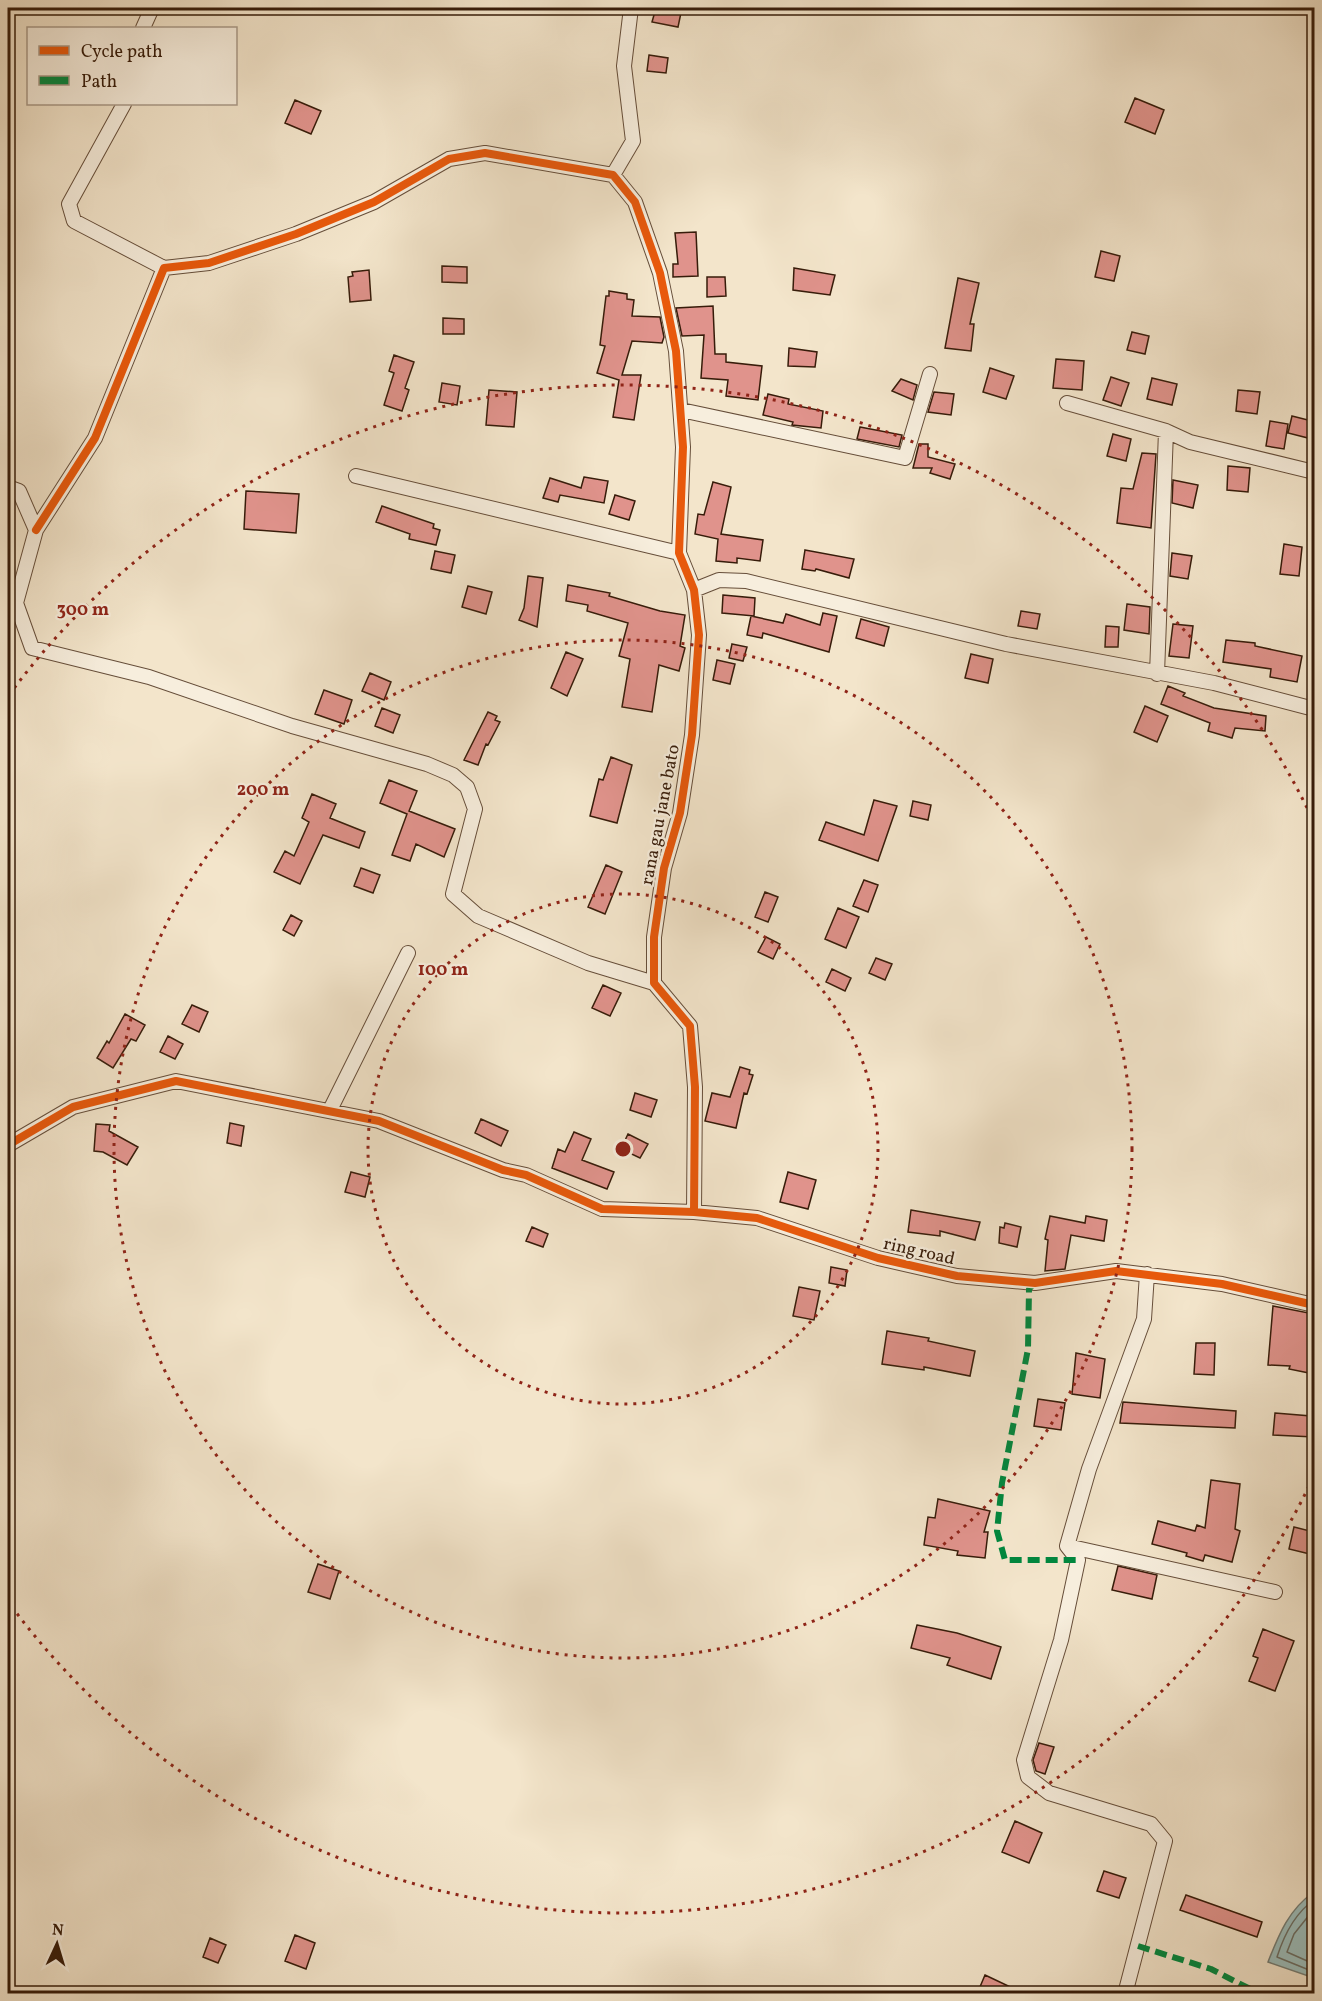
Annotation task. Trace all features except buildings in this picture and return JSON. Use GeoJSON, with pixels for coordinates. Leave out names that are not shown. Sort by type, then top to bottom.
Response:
{"type":"FeatureCollection","features":[{"type":"Feature","properties":{"kind":"street"},"geometry":{"type":"LineString","coordinates":[[143,27],[152,8]]}},
{"type":"Feature","properties":{"kind":"street"},"geometry":{"type":"LineString","coordinates":[[613,175],[633,141],[624,66],[631,8]]}},
{"type":"Feature","properties":{"kind":"street"},"geometry":{"type":"LineString","coordinates":[[123,105],[69,204],[74,221],[164,268],[209,263],[296,234],[374,202],[449,159],[485,153],[613,175],[635,202],[660,273],[676,351],[683,447],[679,553],[356,476]]}},
{"type":"Feature","properties":{"kind":"street"},"geometry":{"type":"LineString","coordinates":[[164,268],[95,438],[36,530],[16,603],[32,648],[149,677],[292,726],[427,764],[453,776],[466,787],[474,809],[453,894],[478,916],[588,963],[654,983],[690,1026],[695,1087],[694,1212]]}},
{"type":"Feature","properties":{"kind":"street"},"geometry":{"type":"LineString","coordinates":[[681,410],[905,458],[930,374]]}},
{"type":"Feature","properties":{"kind":"street"},"geometry":{"type":"LineString","coordinates":[[1067,404],[1166,431],[1190,442],[1314,472]]}},
{"type":"Feature","properties":{"kind":"street"},"geometry":{"type":"LineString","coordinates":[[1157,674],[1166,431]]}},
{"type":"Feature","properties":{"kind":"street"},"geometry":{"type":"LineString","coordinates":[[8,487],[19,491],[36,530]]}},
{"type":"Feature","properties":{"kind":"street","name":"rana gau jane bato"},"geometry":{"type":"LineString","coordinates":[[654,983],[654,937],[664,868],[680,813],[692,735],[699,635],[694,590],[679,553]]}},
{"type":"Feature","properties":{"kind":"street"},"geometry":{"type":"LineString","coordinates":[[694,590],[719,580],[746,581],[1006,644],[1261,693],[1314,709]]}},
{"type":"Feature","properties":{"kind":"street"},"geometry":{"type":"LineString","coordinates":[[330,1110],[408,953]]}},
{"type":"Feature","properties":{"kind":"street","name":"ring road"},"geometry":{"type":"LineString","coordinates":[[8,1145],[74,1107],[176,1081],[379,1121],[503,1170],[526,1175],[602,1209],[694,1212],[757,1218],[878,1258],[957,1276],[1035,1283],[1116,1271],[1222,1284],[1314,1305]]}},
{"type":"Feature","properties":{"kind":"street"},"geometry":{"type":"LineString","coordinates":[[1067,1546],[1089,1469],[1144,1319],[1147,1274]]}},
{"type":"Feature","properties":{"kind":"street"},"geometry":{"type":"LineString","coordinates":[[1067,1546],[1275,1592]]}},
{"type":"Feature","properties":{"kind":"street"},"geometry":{"type":"LineString","coordinates":[[1067,1546],[1078,1560],[1061,1640],[1024,1760],[1028,1777],[1049,1792],[1151,1824],[1164,1841],[1125,1994]]}},
{"type":"Feature","properties":{"kind":"water"},"geometry":{"type":"Polygon","coordinates":[[[1314,1892],[1314,1978],[1268,1962],[1291,1914],[1314,1892]]]}},
{"type":"Feature","properties":{"kind":"marked path"},"geometry":{"type":"LineString","coordinates":[[1035,1283],[1029,1289],[1028,1349],[1002,1483],[997,1531],[1005,1560],[1078,1560]]}},
{"type":"Feature","properties":{"kind":"marked path"},"geometry":{"type":"LineString","coordinates":[[1138,1946],[1211,1969],[1260,1994]]}},
{"type":"Feature","properties":{"kind":"cycle path"},"geometry":{"type":"LineString","coordinates":[[36,530],[95,438],[164,268],[209,263],[296,234],[374,202],[449,159],[485,153],[613,175],[635,202],[660,273],[676,351],[683,447],[679,553],[694,590],[699,635],[692,735],[680,813],[664,868],[654,937],[654,983],[690,1026],[695,1087],[694,1212]]}},
{"type":"Feature","properties":{"kind":"cycle path"},"geometry":{"type":"LineString","coordinates":[[8,1145],[73,1107],[176,1081],[379,1121],[503,1170],[526,1175],[602,1209],[694,1212],[757,1218],[878,1258],[957,1276],[1035,1283],[1116,1271],[1222,1284],[1314,1305]]}}]}
